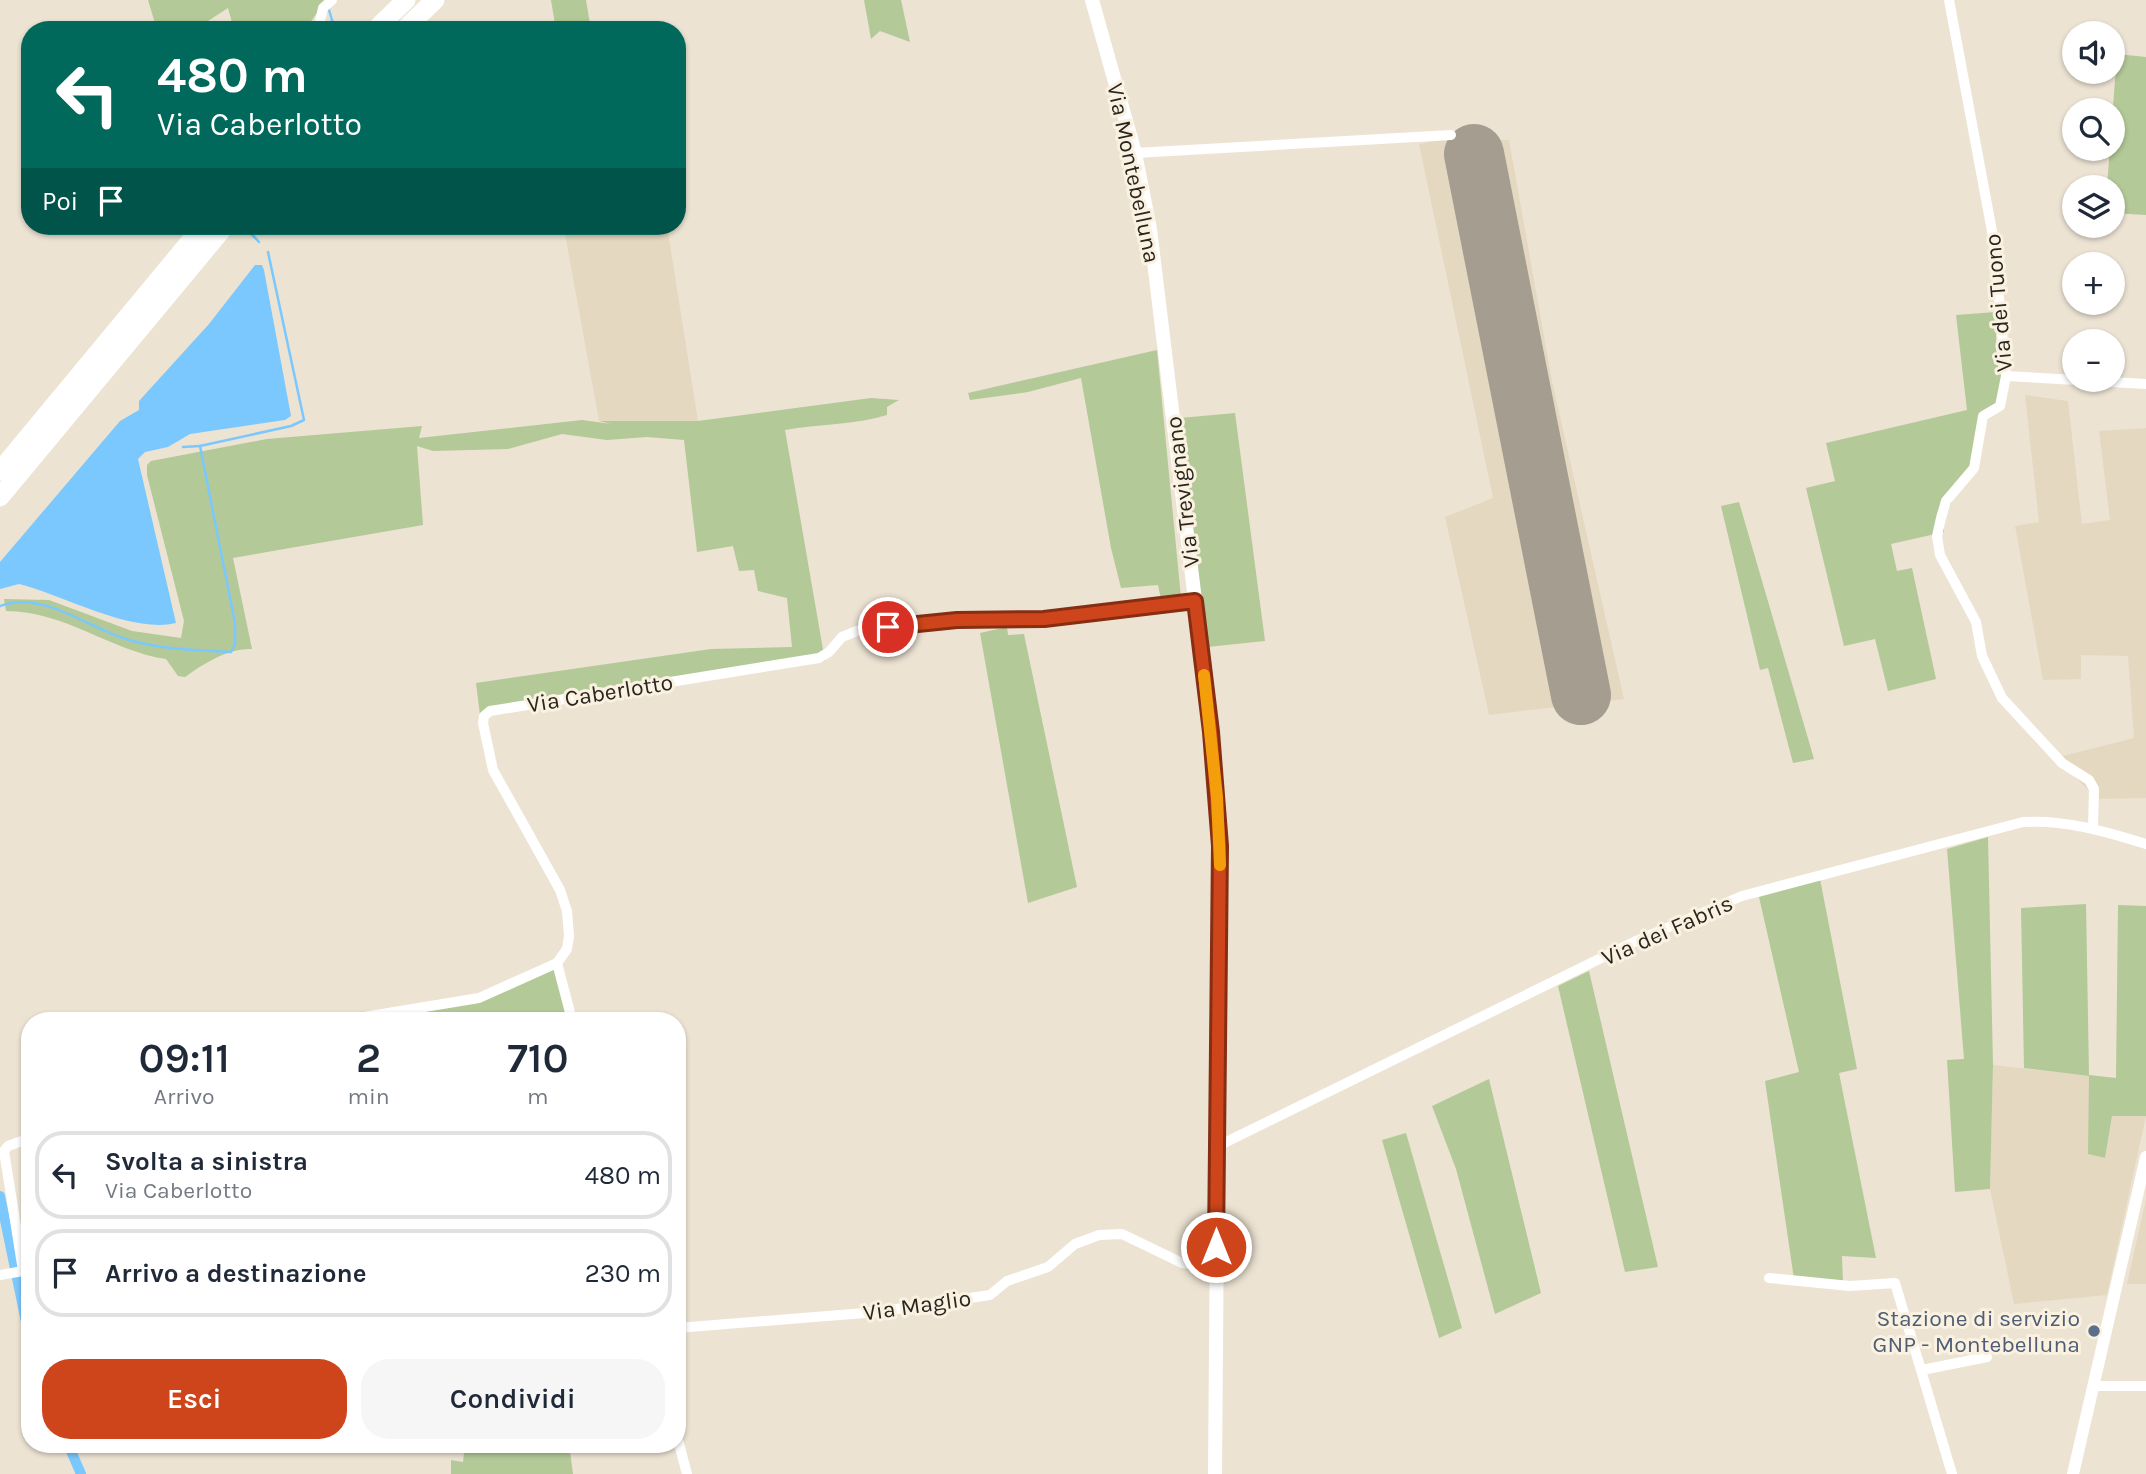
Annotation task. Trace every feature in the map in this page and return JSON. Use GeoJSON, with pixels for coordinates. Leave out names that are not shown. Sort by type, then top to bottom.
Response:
{"type":"FeatureCollection","features":[{"type":"Feature","properties":{"kind":"highway"},"geometry":{"type":"LineString","coordinates":[[384,21],[406,0]]}},
{"type":"Feature","properties":{"kind":"highway"},"geometry":{"type":"LineString","coordinates":[[413,21],[435,0]]}},
{"type":"Feature","properties":{"kind":"highway"},"geometry":{"type":"LineString","coordinates":[[0,471],[196,235]]}},
{"type":"Feature","properties":{"kind":"highway"},"geometry":{"type":"LineString","coordinates":[[0,497],[218,235]]}},
{"type":"Feature","properties":{"kind":"main road","name":"Via Montebelluna"},"geometry":{"type":"LineString","coordinates":[[1092,0],[1135,153],[1150,229],[1164,348]]}},
{"type":"Feature","properties":{"kind":"main road","name":"Via Trevignano"},"geometry":{"type":"LineString","coordinates":[[1164,348],[1211,732],[1220,846],[1215,1474]]}},
{"type":"Feature","properties":{"kind":"street"},"geometry":{"type":"LineString","coordinates":[[320,21],[323,8],[332,0]]}},
{"type":"Feature","properties":{"kind":"street","name":"Via dei Tuono"},"geometry":{"type":"LineString","coordinates":[[1949,0],[1994,242],[2006,376],[2000,406],[1983,416],[1974,468],[1946,501],[1937,536],[1940,555],[1976,622],[1982,656],[2002,698],[2062,763],[2088,780],[2094,789],[2093,828]]}},
{"type":"Feature","properties":{"kind":"street"},"geometry":{"type":"LineString","coordinates":[[1135,153],[1451,135]]}},
{"type":"Feature","properties":{"kind":"street"},"geometry":{"type":"LineString","coordinates":[[2006,376],[2146,384]]}},
{"type":"Feature","properties":{"kind":"street","name":"Via Caberlotto"},"geometry":{"type":"LineString","coordinates":[[556,963],[567,949],[569,936],[565,900],[493,770],[483,723],[484,716],[491,711],[818,658],[829,652],[842,637],[857,631],[957,620],[1044,619],[1195,601]]}},
{"type":"Feature","properties":{"kind":"street","name":"Via dei Fabris"},"geometry":{"type":"LineString","coordinates":[[1218,1146],[1636,941],[1742,896],[2023,822],[2053,820],[2093,828],[2146,844]]}},
{"type":"Feature","properties":{"kind":"street"},"geometry":{"type":"LineString","coordinates":[[394,1012],[479,998],[556,963],[570,1012]]}},
{"type":"Feature","properties":{"kind":"street"},"geometry":{"type":"LineString","coordinates":[[21,1141],[8,1146],[4,1151],[21,1264]]}},
{"type":"Feature","properties":{"kind":"street"},"geometry":{"type":"LineString","coordinates":[[2073,1474],[2146,1157]]}},
{"type":"Feature","properties":{"kind":"street","name":"Via Maglio"},"geometry":{"type":"LineString","coordinates":[[686,1327],[877,1312],[990,1295],[1007,1281],[1048,1267],[1075,1244],[1099,1236],[1122,1234],[1182,1263],[1216,1267]]}},
{"type":"Feature","properties":{"kind":"street"},"geometry":{"type":"LineString","coordinates":[[1769,1278],[1850,1286],[1895,1283],[1952,1474]]}},
{"type":"Feature","properties":{"kind":"street"},"geometry":{"type":"LineString","coordinates":[[1922,1370],[1987,1357]]}},
{"type":"Feature","properties":{"kind":"street"},"geometry":{"type":"LineString","coordinates":[[2094,1386],[2146,1386]]}},
{"type":"Feature","properties":{"kind":"street"},"geometry":{"type":"LineString","coordinates":[[681,1453],[687,1474]]}},
{"type":"Feature","properties":{"kind":"shaded area"},"geometry":{"type":"Polygon","coordinates":[[[1446,139],[1509,140],[1552,381],[1624,699],[1489,715],[1445,517],[1493,498],[1419,144],[1446,139]]]}},
{"type":"Feature","properties":{"kind":"shaded area"},"geometry":{"type":"Polygon","coordinates":[[[565,235],[668,235],[698,421],[599,421],[565,235]]]}},
{"type":"Feature","properties":{"kind":"shaded area"},"geometry":{"type":"Polygon","coordinates":[[[2025,395],[2068,401],[2082,524],[2110,520],[2099,431],[2146,428],[2146,798],[2098,799],[2055,758],[2134,738],[2128,656],[2081,655],[2081,679],[2043,680],[2015,526],[2039,522],[2025,395]]]}},
{"type":"Feature","properties":{"kind":"shaded area"},"geometry":{"type":"Polygon","coordinates":[[[1993,1065],[2089,1076],[2089,1154],[2105,1158],[2112,1116],[2146,1116],[2107,1295],[2014,1304],[1990,1189],[1993,1065]]]}},
{"type":"Feature","properties":{"kind":"shaded area"},"geometry":{"type":"Polygon","coordinates":[[[2146,1199],[2146,1284],[2127,1284],[2146,1199]]]}},
{"type":"Feature","properties":{"kind":"green space"},"geometry":{"type":"Polygon","coordinates":[[[148,0],[326,0],[311,21],[232,21],[228,8],[208,21],[154,21],[148,0]]]}},
{"type":"Feature","properties":{"kind":"green space"},"geometry":{"type":"Polygon","coordinates":[[[551,0],[586,0],[590,21],[554,21],[551,0]]]}},
{"type":"Feature","properties":{"kind":"green space"},"geometry":{"type":"Polygon","coordinates":[[[864,0],[901,0],[910,42],[880,31],[871,39],[864,0]]]}},
{"type":"Feature","properties":{"kind":"green space"},"geometry":{"type":"Polygon","coordinates":[[[2125,55],[2146,57],[2146,215],[2125,214],[2125,175],[2108,175],[2109,161],[2125,161],[2125,98],[2114,98],[2115,84],[2125,84],[2125,55]]]}},
{"type":"Feature","properties":{"kind":"green space"},"geometry":{"type":"Polygon","coordinates":[[[1996,312],[1996,362],[2002,374],[2003,398],[1982,418],[1978,450],[1944,517],[1944,532],[1891,544],[1897,571],[1912,568],[1936,679],[1888,691],[1875,639],[1844,646],[1806,488],[1835,481],[1826,443],[1967,410],[1956,315],[1996,312]]]}},
{"type":"Feature","properties":{"kind":"green space"},"geometry":{"type":"Polygon","coordinates":[[[1157,350],[1182,608],[1162,604],[1158,585],[1121,588],[1111,548],[1081,378],[1028,392],[970,400],[968,393],[1157,350]]]}},
{"type":"Feature","properties":{"kind":"green space"},"geometry":{"type":"Polygon","coordinates":[[[871,398],[899,400],[887,407],[887,415],[849,423],[785,430],[825,661],[480,715],[476,683],[711,649],[792,647],[787,598],[758,591],[754,570],[739,571],[733,546],[697,552],[684,440],[647,437],[607,440],[562,434],[508,449],[433,451],[417,446],[423,525],[233,558],[252,649],[225,654],[185,677],[178,676],[166,659],[126,648],[48,617],[6,611],[4,599],[49,600],[132,631],[181,638],[184,621],[147,475],[147,465],[151,461],[267,439],[422,426],[419,438],[582,420],[611,424],[599,421],[698,421],[871,398]]]}},
{"type":"Feature","properties":{"kind":"green space"},"geometry":{"type":"Polygon","coordinates":[[[1235,413],[1265,641],[1207,647],[1197,599],[1180,418],[1235,413]]]}},
{"type":"Feature","properties":{"kind":"green space"},"geometry":{"type":"Polygon","coordinates":[[[1739,502],[1814,759],[1793,763],[1768,668],[1760,670],[1721,506],[1739,502]]]}},
{"type":"Feature","properties":{"kind":"green space"},"geometry":{"type":"Polygon","coordinates":[[[1007,627],[1008,635],[1024,634],[1077,887],[1028,903],[980,633],[1007,627]]]}},
{"type":"Feature","properties":{"kind":"green space"},"geometry":{"type":"Polygon","coordinates":[[[1988,837],[1993,1065],[1990,1189],[1955,1192],[1947,1060],[1964,1059],[1947,849],[1988,837]]]}},
{"type":"Feature","properties":{"kind":"green space"},"geometry":{"type":"Polygon","coordinates":[[[1820,879],[1857,1069],[1839,1073],[1876,1258],[1842,1256],[1843,1283],[1794,1279],[1765,1081],[1799,1072],[1759,897],[1820,879]]]}},
{"type":"Feature","properties":{"kind":"green space"},"geometry":{"type":"Polygon","coordinates":[[[2086,904],[2089,1075],[2116,1078],[2118,905],[2146,906],[2146,1116],[2112,1116],[2105,1158],[2088,1154],[2089,1076],[2024,1068],[2021,908],[2086,904]]]}},
{"type":"Feature","properties":{"kind":"green space"},"geometry":{"type":"Polygon","coordinates":[[[560,964],[574,1012],[410,1012],[477,1000],[560,964]]]}},
{"type":"Feature","properties":{"kind":"green space"},"geometry":{"type":"Polygon","coordinates":[[[1589,971],[1658,1267],[1625,1272],[1558,986],[1589,971]]]}},
{"type":"Feature","properties":{"kind":"green space"},"geometry":{"type":"Polygon","coordinates":[[[1489,1079],[1541,1293],[1495,1314],[1456,1169],[1432,1106],[1489,1079]]]}},
{"type":"Feature","properties":{"kind":"green space"},"geometry":{"type":"Polygon","coordinates":[[[1406,1133],[1462,1328],[1439,1338],[1382,1140],[1406,1133]]]}},
{"type":"Feature","properties":{"kind":"green space"},"geometry":{"type":"Polygon","coordinates":[[[464,1453],[570,1453],[573,1474],[451,1474],[451,1460],[463,1462],[464,1453]]]}},
{"type":"Feature","properties":{"kind":"water"},"geometry":{"type":"Polygon","coordinates":[[[255,265],[262,265],[264,270],[291,416],[285,420],[190,434],[168,447],[145,452],[138,459],[176,623],[139,623],[97,612],[19,584],[0,589],[0,562],[120,421],[139,410],[139,401],[209,324],[255,265]]]}},
{"type":"Feature","properties":{"kind":"waterway"},"geometry":{"type":"LineString","coordinates":[[329,10],[332,21]]}},
{"type":"Feature","properties":{"kind":"waterway"},"geometry":{"type":"LineString","coordinates":[[252,235],[259,242]]}},
{"type":"Feature","properties":{"kind":"waterway"},"geometry":{"type":"LineString","coordinates":[[0,606],[17,602],[33,603],[66,613],[129,640],[180,649],[231,652],[235,645],[235,623],[200,446],[291,426],[304,420],[268,252]]}},
{"type":"Feature","properties":{"kind":"waterway"},"geometry":{"type":"LineString","coordinates":[[183,447],[200,446]]}},
{"type":"Feature","properties":{"kind":"waterway"},"geometry":{"type":"LineString","coordinates":[[0,1196],[21,1298]]}},
{"type":"Feature","properties":{"kind":"waterway"},"geometry":{"type":"LineString","coordinates":[[72,1453],[81,1474]]}},
{"type":"Feature","properties":{"kind":"runway"},"geometry":{"type":"LineString","coordinates":[[1474,154],[1581,695]]}},
{"type":"Feature","properties":{"kind":"slow traffic"},"geometry":{"type":"LineString","coordinates":[[1204,675],[1217,797],[1220,865]]}},
{"type":"Feature","properties":{"kind":"place","name":"Stazione di servizio GNP - Montebelluna"},"geometry":{"type":"Point","coordinates":[2094,1331]}},
{"type":"Feature","properties":{"kind":"route"},"geometry":{"type":"LineString","coordinates":[[888,627],[957,620],[1044,619],[1195,601],[1211,732],[1220,846],[1216,1247]]}}]}
